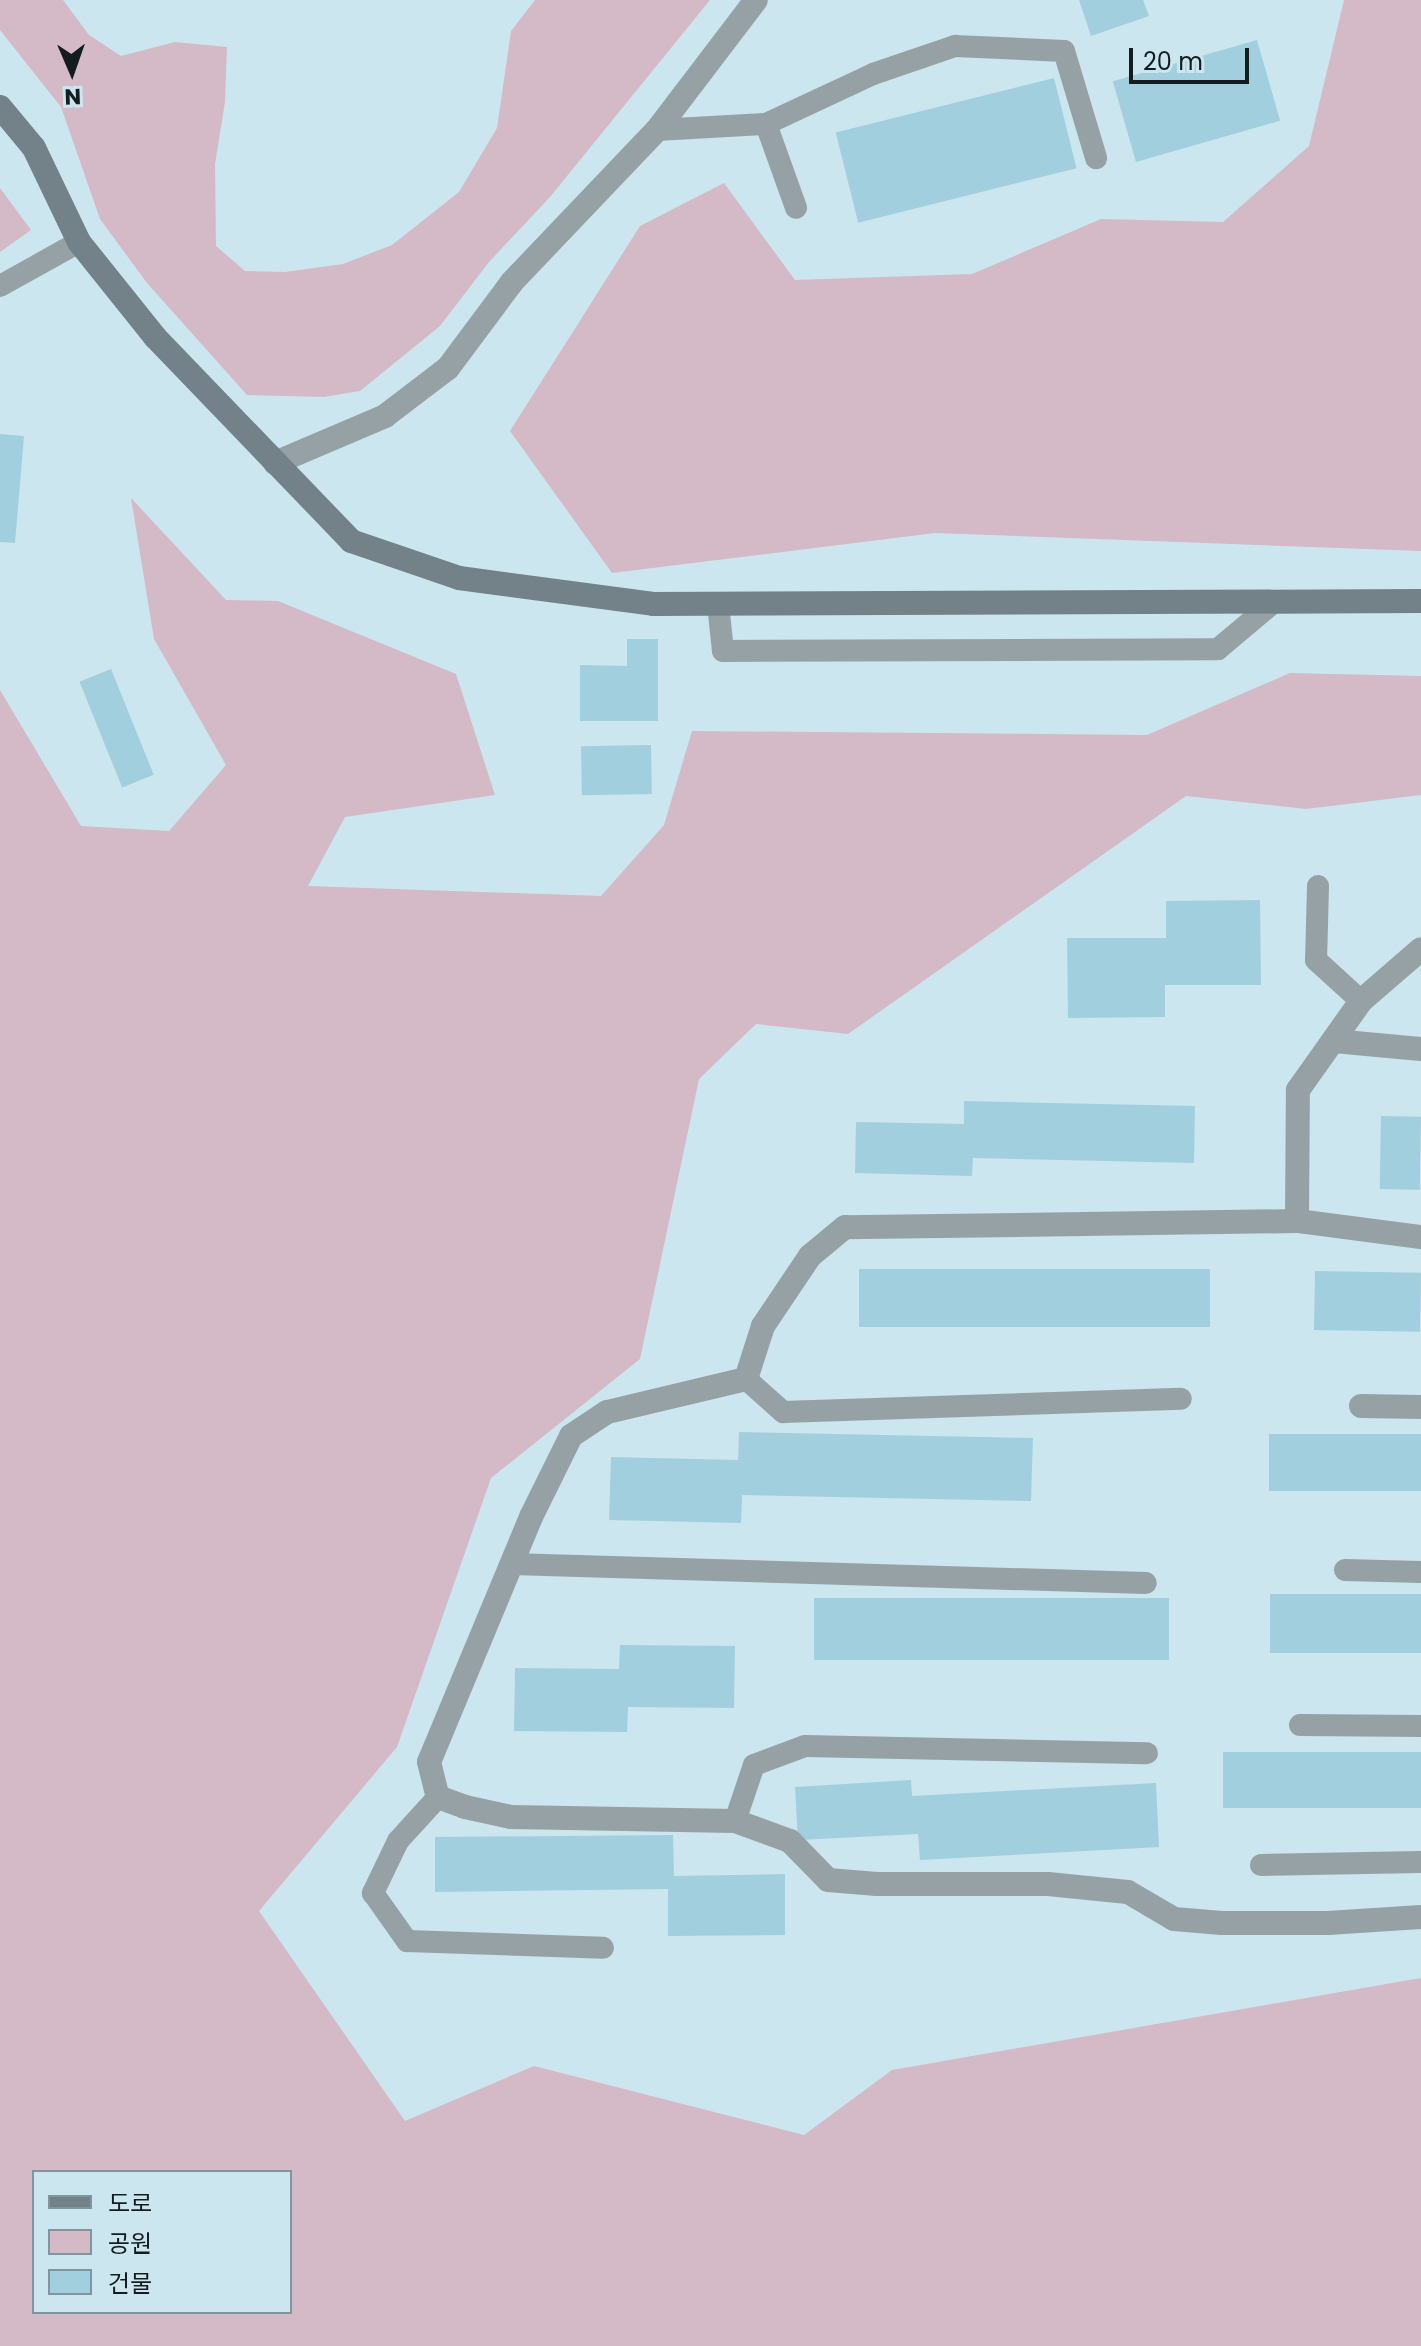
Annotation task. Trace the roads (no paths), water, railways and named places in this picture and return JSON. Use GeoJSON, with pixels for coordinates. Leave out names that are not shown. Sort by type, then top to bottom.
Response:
{"type":"FeatureCollection","features":[{"type":"Feature","properties":{"kind":"street"},"geometry":{"type":"LineString","coordinates":[[275,463],[385,416],[448,368],[512,282],[657,130],[756,0]]}},
{"type":"Feature","properties":{"kind":"street"},"geometry":{"type":"LineString","coordinates":[[0,107],[34,148],[79,242],[155,337],[351,541],[459,578],[653,604],[1421,601]]}},
{"type":"Feature","properties":{"kind":"street"},"geometry":{"type":"LineString","coordinates":[[1297,1221],[1298,1090],[1361,1001],[1421,949]]}},
{"type":"Feature","properties":{"kind":"street"},"geometry":{"type":"LineString","coordinates":[[1334,1041],[1421,1049]]}},
{"type":"Feature","properties":{"kind":"street"},"geometry":{"type":"LineString","coordinates":[[1421,1237],[1297,1221],[845,1227],[810,1256],[763,1326],[746,1379],[607,1412],[571,1436],[511,1564],[429,1762],[438,1797],[511,1817],[735,1821],[790,1841],[828,1880],[877,1884],[1048,1884],[1128,1892],[1174,1919],[1222,1923],[1328,1923],[1421,1917]]}},
{"type":"Feature","properties":{"kind":"street"},"geometry":{"type":"LineString","coordinates":[[1361,1406],[1421,1407]]}},
{"type":"Feature","properties":{"kind":"lane"},"geometry":{"type":"LineString","coordinates":[[657,130],[766,124],[873,74],[955,46],[1064,51],[1096,158]]}},
{"type":"Feature","properties":{"kind":"lane"},"geometry":{"type":"LineString","coordinates":[[766,124],[796,208]]}},
{"type":"Feature","properties":{"kind":"lane"},"geometry":{"type":"LineString","coordinates":[[0,286],[79,242]]}},
{"type":"Feature","properties":{"kind":"lane"},"geometry":{"type":"LineString","coordinates":[[718,604],[723,651],[739,651],[1218,649],[1274,602]]}},
{"type":"Feature","properties":{"kind":"lane"},"geometry":{"type":"LineString","coordinates":[[1318,886],[1316,960],[1361,1001]]}},
{"type":"Feature","properties":{"kind":"lane"},"geometry":{"type":"LineString","coordinates":[[746,1379],[783,1412],[1181,1399]]}},
{"type":"Feature","properties":{"kind":"lane"},"geometry":{"type":"LineString","coordinates":[[511,1564],[1146,1583]]}},
{"type":"Feature","properties":{"kind":"lane"},"geometry":{"type":"LineString","coordinates":[[1345,1570],[1421,1572]]}},
{"type":"Feature","properties":{"kind":"lane"},"geometry":{"type":"LineString","coordinates":[[1300,1725],[1421,1726]]}},
{"type":"Feature","properties":{"kind":"lane"},"geometry":{"type":"LineString","coordinates":[[735,1821],[754,1765],[805,1746],[1147,1753]]}},
{"type":"Feature","properties":{"kind":"lane"},"geometry":{"type":"LineString","coordinates":[[438,1797],[398,1841],[373,1893],[407,1941],[603,1948]]}},
{"type":"Feature","properties":{"kind":"lane"},"geometry":{"type":"LineString","coordinates":[[1261,1865],[1421,1862]]}}]}
